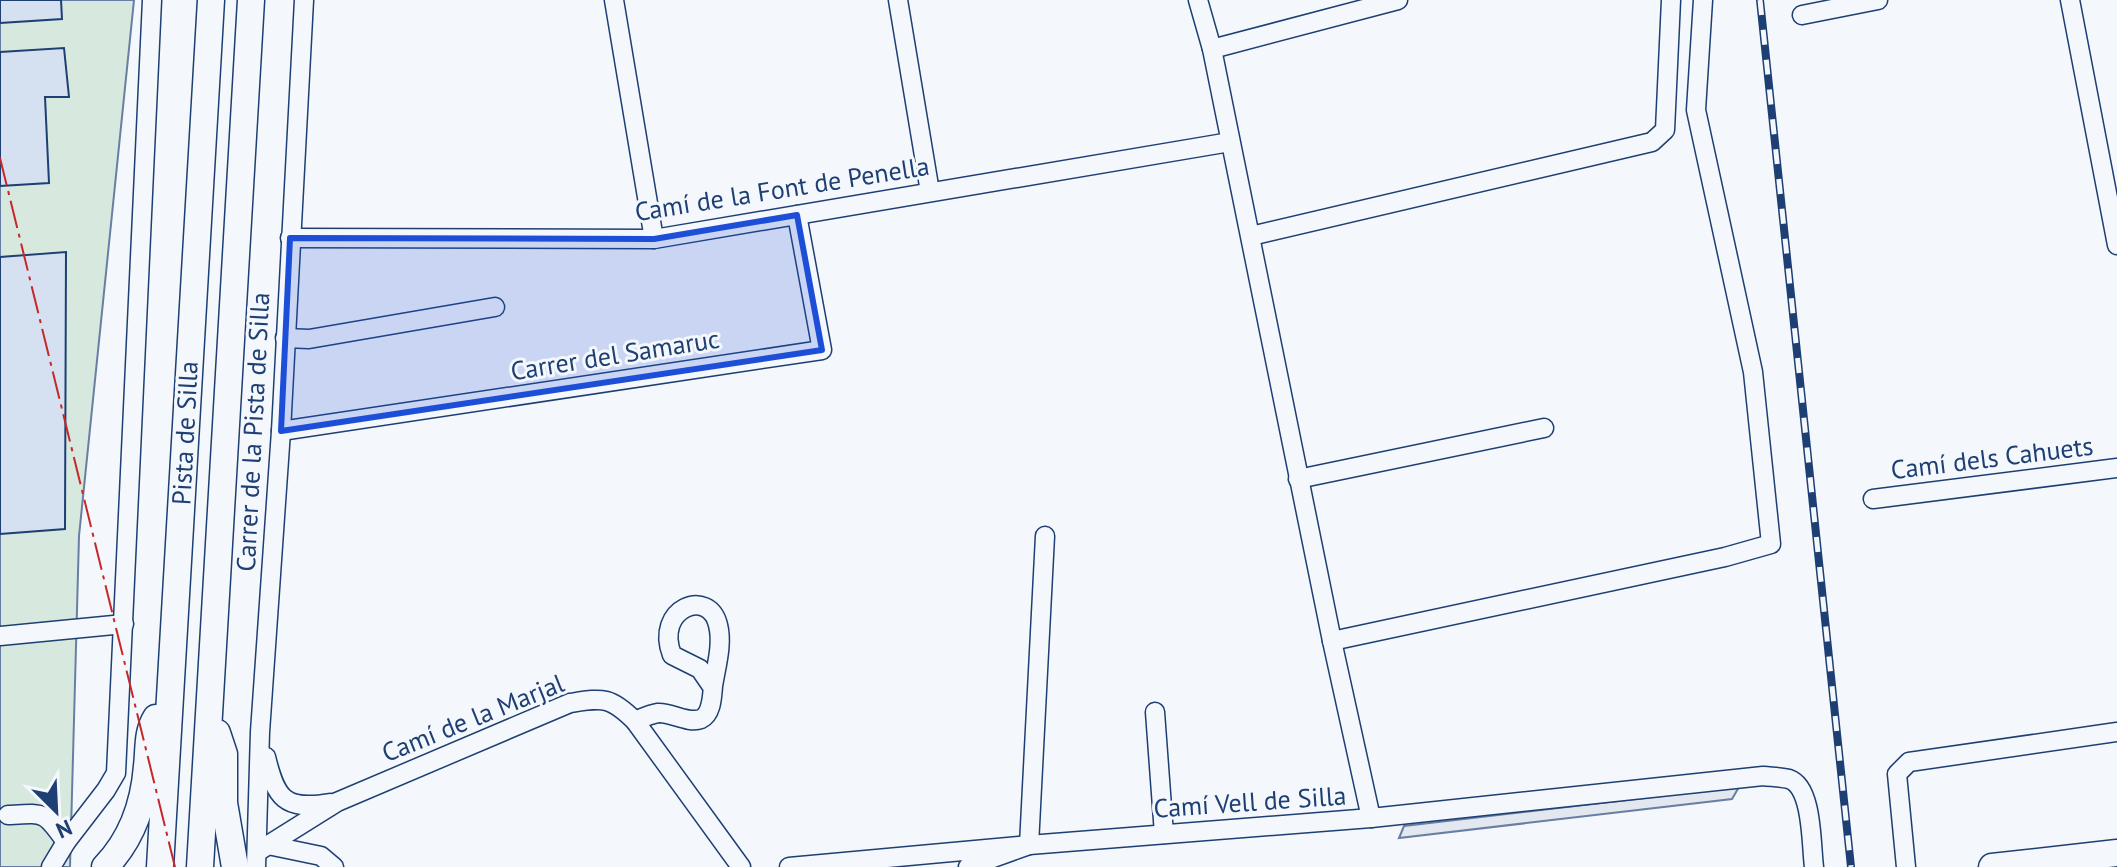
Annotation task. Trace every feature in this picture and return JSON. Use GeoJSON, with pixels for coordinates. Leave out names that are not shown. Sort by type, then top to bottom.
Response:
{"type":"FeatureCollection","features":[{"type":"Feature","properties":{"kind":"highway","name":"Pista de Silla"},"geometry":{"type":"LineString","coordinates":[[160,867],[211,0]]}},
{"type":"Feature","properties":{"kind":"highway","name":"Pista de Silla"},"geometry":{"type":"LineString","coordinates":[[200,867],[251,0]]}},
{"type":"Feature","properties":{"kind":"highway"},"geometry":{"type":"LineString","coordinates":[[105,867],[129,837],[137,817],[146,778],[150,727],[172,690]]}},
{"type":"Feature","properties":{"kind":"highway"},"geometry":{"type":"LineString","coordinates":[[209,710],[224,754],[224,803],[235,867]]}},
{"type":"Feature","properties":{"kind":"highway"},"geometry":{"type":"LineString","coordinates":[[1992,867],[2117,853]]}},
{"type":"Feature","properties":{"kind":"street"},"geometry":{"type":"LineString","coordinates":[[58,858],[116,773],[152,0]]}},
{"type":"Feature","properties":{"kind":"street","name":"Carrer de la Pista de Silla"},"geometry":{"type":"LineString","coordinates":[[260,855],[260,732],[281,431],[304,0]]}},
{"type":"Feature","properties":{"kind":"street"},"geometry":{"type":"LineString","coordinates":[[614,0],[654,239]]}},
{"type":"Feature","properties":{"kind":"street"},"geometry":{"type":"LineString","coordinates":[[898,0],[930,192]]}},
{"type":"Feature","properties":{"kind":"street","name":"Camí Vell de Silla"},"geometry":{"type":"LineString","coordinates":[[789,867],[1371,818],[1298,479],[1212,49],[1198,0]]}},
{"type":"Feature","properties":{"kind":"street"},"geometry":{"type":"LineString","coordinates":[[1212,49],[1398,0]]}},
{"type":"Feature","properties":{"kind":"street"},"geometry":{"type":"LineString","coordinates":[[1251,236],[1652,142],[1665,130],[1671,0]]}},
{"type":"Feature","properties":{"kind":"street"},"geometry":{"type":"LineString","coordinates":[[1332,641],[1725,557],[1771,544],[1753,372],[1696,110],[1703,0]]}},
{"type":"Feature","properties":{"kind":"street"},"geometry":{"type":"LineString","coordinates":[[1802,15],[1878,0]]}},
{"type":"Feature","properties":{"kind":"street"},"geometry":{"type":"LineString","coordinates":[[2070,0],[2112,194],[2117,245]]}},
{"type":"Feature","properties":{"kind":"street","name":"Camí de la Font de Penella"},"geometry":{"type":"LineString","coordinates":[[290,238],[654,239],[1230,142]]}},
{"type":"Feature","properties":{"kind":"street","name":"Carrer del Samaruc"},"geometry":{"type":"LineString","coordinates":[[281,431],[822,350],[797,215]]}},
{"type":"Feature","properties":{"kind":"street"},"geometry":{"type":"LineString","coordinates":[[285,338],[309,339],[495,307]]}},
{"type":"Feature","properties":{"kind":"street"},"geometry":{"type":"LineString","coordinates":[[1298,479],[1544,428]]}},
{"type":"Feature","properties":{"kind":"street","name":"Camí dels Cahuets"},"geometry":{"type":"LineString","coordinates":[[1873,499],[2117,468]]}},
{"type":"Feature","properties":{"kind":"street"},"geometry":{"type":"LineString","coordinates":[[968,867],[1029,845],[1045,536]]}},
{"type":"Feature","properties":{"kind":"street"},"geometry":{"type":"LineString","coordinates":[[0,636],[124,624]]}},
{"type":"Feature","properties":{"kind":"street"},"geometry":{"type":"LineString","coordinates":[[635,721],[659,713],[702,719],[708,713],[713,688]]}},
{"type":"Feature","properties":{"kind":"street","name":"Camí de la Marjal"},"geometry":{"type":"LineString","coordinates":[[260,855],[337,802],[570,703],[601,698],[619,705],[635,721],[741,867]]}},
{"type":"Feature","properties":{"kind":"street"},"geometry":{"type":"LineString","coordinates":[[1155,712],[1164,834]]}},
{"type":"Feature","properties":{"kind":"street","name":"Camí de la Marjal"},"geometry":{"type":"LineString","coordinates":[[260,732],[273,785],[281,796],[304,806],[337,802]]}},
{"type":"Feature","properties":{"kind":"street"},"geometry":{"type":"LineString","coordinates":[[1906,867],[1897,774],[1909,762],[2117,732]]}},
{"type":"Feature","properties":{"kind":"street"},"geometry":{"type":"LineString","coordinates":[[1371,818],[1763,776],[1791,779],[1803,789],[1807,802],[1814,867]]}},
{"type":"Feature","properties":{"kind":"street"},"geometry":{"type":"LineString","coordinates":[[8,815],[38,814],[49,818],[58,858]]}},
{"type":"Feature","properties":{"kind":"street"},"geometry":{"type":"LineString","coordinates":[[260,855],[321,856],[334,867]]}},
{"type":"Feature","properties":{"kind":"highlighted area"},"geometry":{"type":"Polygon","coordinates":[[[797,215],[822,350],[281,431],[290,238],[654,239],[797,215]]]}},
{"type":"Feature","properties":{"kind":"shaded area"},"geometry":{"type":"Polygon","coordinates":[[[0,0],[134,0],[79,536],[70,867],[0,867],[0,0]]]}},
{"type":"Feature","properties":{"kind":"shaded area"},"geometry":{"type":"Polygon","coordinates":[[[1739,787],[1732,799],[1399,838],[1404,826],[1739,787]]]}},
{"type":"Feature","properties":{"kind":"building"},"geometry":{"type":"Polygon","coordinates":[[[0,0],[61,0],[62,19],[0,23],[0,0]]]}},
{"type":"Feature","properties":{"kind":"building"},"geometry":{"type":"Polygon","coordinates":[[[64,48],[69,97],[45,97],[49,183],[0,186],[0,52],[64,48]]]}},
{"type":"Feature","properties":{"kind":"building"},"geometry":{"type":"Polygon","coordinates":[[[66,252],[65,529],[0,534],[0,257],[66,252]]]}},
{"type":"Feature","properties":{"kind":"railway"},"geometry":{"type":"LineString","coordinates":[[1760,0],[1851,867]]}},
{"type":"Feature","properties":{"kind":"power"},"geometry":{"type":"LineString","coordinates":[[0,158],[175,867]]}}]}
